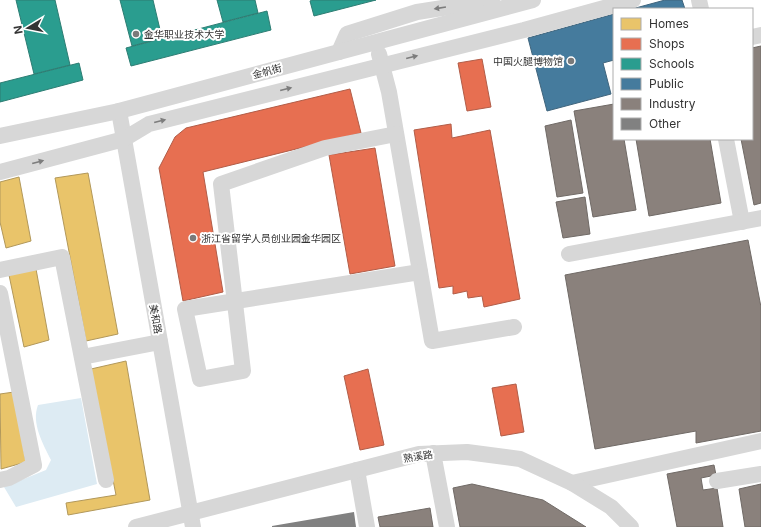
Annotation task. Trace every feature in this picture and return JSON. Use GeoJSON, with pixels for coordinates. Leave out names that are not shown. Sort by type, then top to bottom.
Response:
{"type":"FeatureCollection","features":[{"type":"Feature","properties":{"kind":"street"},"geometry":{"type":"LineString","coordinates":[[339,52],[347,34],[417,12],[492,0]]}},
{"type":"Feature","properties":{"kind":"street","name":"金帆街"},"geometry":{"type":"LineString","coordinates":[[0,136],[119,110],[533,0]]}},
{"type":"Feature","properties":{"kind":"street"},"geometry":{"type":"LineString","coordinates":[[0,172],[124,139],[149,124],[524,30],[633,0]]}},
{"type":"Feature","properties":{"kind":"street"},"geometry":{"type":"LineString","coordinates":[[376,42],[396,134],[432,341],[514,327]]}},
{"type":"Feature","properties":{"kind":"street","name":"美和路"},"geometry":{"type":"LineString","coordinates":[[119,110],[192,520]]}},
{"type":"Feature","properties":{"kind":"street"},"geometry":{"type":"LineString","coordinates":[[396,134],[325,148],[221,184],[234,301],[243,371],[200,379],[185,309],[234,301],[420,272]]}},
{"type":"Feature","properties":{"kind":"street"},"geometry":{"type":"LineString","coordinates":[[726,140],[742,222]]}},
{"type":"Feature","properties":{"kind":"street"},"geometry":{"type":"LineString","coordinates":[[569,254],[742,222],[760,222]]}},
{"type":"Feature","properties":{"kind":"street"},"geometry":{"type":"LineString","coordinates":[[0,270],[62,257],[106,480]]}},
{"type":"Feature","properties":{"kind":"street"},"geometry":{"type":"LineString","coordinates":[[0,294],[34,465],[9,478],[0,480]]}},
{"type":"Feature","properties":{"kind":"street"},"geometry":{"type":"LineString","coordinates":[[82,357],[160,342]]}},
{"type":"Feature","properties":{"kind":"street"},"geometry":{"type":"LineString","coordinates":[[572,483],[761,441]]}},
{"type":"Feature","properties":{"kind":"street","name":"熟溪路"},"geometry":{"type":"LineString","coordinates":[[136,527],[192,520],[357,470],[419,454],[467,452],[520,459],[572,483],[611,507],[631,527]]}},
{"type":"Feature","properties":{"kind":"street"},"geometry":{"type":"LineString","coordinates":[[433,453],[447,527]]}},
{"type":"Feature","properties":{"kind":"street"},"geometry":{"type":"LineString","coordinates":[[357,470],[367,527]]}},
{"type":"Feature","properties":{"kind":"street"},"geometry":{"type":"LineString","coordinates":[[717,481],[761,474]]}},
{"type":"Feature","properties":{"kind":"shaded area"},"geometry":{"type":"Polygon","coordinates":[[[81,398],[97,484],[16,507],[4,487],[46,470],[51,460],[37,426],[36,412],[38,405],[81,398]]]}},
{"type":"Feature","properties":{"kind":"building: Homes"},"geometry":{"type":"Polygon","coordinates":[[[88,173],[118,334],[86,341],[55,178],[88,173]]]}},
{"type":"Feature","properties":{"kind":"building: Homes"},"geometry":{"type":"Polygon","coordinates":[[[19,177],[31,241],[6,248],[0,222],[0,182],[19,177]]]}},
{"type":"Feature","properties":{"kind":"building: Homes"},"geometry":{"type":"Polygon","coordinates":[[[36,269],[49,340],[24,347],[9,275],[36,269]]]}},
{"type":"Feature","properties":{"kind":"building: Homes"},"geometry":{"type":"Polygon","coordinates":[[[126,361],[150,500],[68,515],[66,503],[116,495],[91,369],[126,361]]]}},
{"type":"Feature","properties":{"kind":"building: Homes"},"geometry":{"type":"Polygon","coordinates":[[[14,392],[26,462],[1,469],[0,394],[14,392]]]}},
{"type":"Feature","properties":{"kind":"building: Shops"},"geometry":{"type":"Polygon","coordinates":[[[482,59],[491,107],[467,111],[458,63],[482,59]]]}},
{"type":"Feature","properties":{"kind":"building: Shops","name":"浙江省留学人员创业园金华园区"},"geometry":{"type":"Polygon","coordinates":[[[350,89],[361,133],[203,172],[223,292],[183,301],[159,168],[175,137],[186,128],[350,89]]]}},
{"type":"Feature","properties":{"kind":"building: Shops"},"geometry":{"type":"Polygon","coordinates":[[[451,124],[452,138],[490,130],[520,299],[484,307],[482,296],[468,298],[467,291],[453,294],[453,286],[439,288],[414,130],[451,124]]]}},
{"type":"Feature","properties":{"kind":"building: Shops"},"geometry":{"type":"Polygon","coordinates":[[[375,148],[395,266],[350,274],[329,155],[375,148]]]}},
{"type":"Feature","properties":{"kind":"building: Shops"},"geometry":{"type":"Polygon","coordinates":[[[368,369],[384,445],[360,450],[344,376],[368,369]]]}},
{"type":"Feature","properties":{"kind":"building: Shops"},"geometry":{"type":"Polygon","coordinates":[[[516,384],[524,432],[501,436],[492,388],[516,384]]]}},
{"type":"Feature","properties":{"kind":"building: Schools"},"geometry":{"type":"Polygon","coordinates":[[[16,0],[55,0],[70,65],[34,74],[16,0]]]}},
{"type":"Feature","properties":{"kind":"building: Schools"},"geometry":{"type":"Polygon","coordinates":[[[120,0],[153,0],[162,38],[132,46],[120,0]]]}},
{"type":"Feature","properties":{"kind":"building: Schools"},"geometry":{"type":"Polygon","coordinates":[[[217,0],[255,0],[258,13],[223,22],[217,0]]]}},
{"type":"Feature","properties":{"kind":"building: Schools"},"geometry":{"type":"Polygon","coordinates":[[[376,0],[314,16],[310,1],[376,0]]]}},
{"type":"Feature","properties":{"kind":"building: Schools"},"geometry":{"type":"Polygon","coordinates":[[[267,11],[271,30],[131,66],[126,48],[267,11]]]}},
{"type":"Feature","properties":{"kind":"building: Schools"},"geometry":{"type":"Polygon","coordinates":[[[79,63],[83,80],[0,102],[0,83],[79,63]]]}},
{"type":"Feature","properties":{"kind":"building: Public"},"geometry":{"type":"Polygon","coordinates":[[[665,0],[682,0],[685,8],[636,8],[665,0]]]}},
{"type":"Feature","properties":{"kind":"building: Public","name":"中国火腿博物馆"},"geometry":{"type":"Polygon","coordinates":[[[613,14],[613,60],[603,63],[611,94],[547,111],[528,38],[613,14]]]}},
{"type":"Feature","properties":{"kind":"building: Industry"},"geometry":{"type":"Polygon","coordinates":[[[761,46],[761,203],[754,205],[741,140],[753,140],[753,48],[761,46]]]}},
{"type":"Feature","properties":{"kind":"building: Industry"},"geometry":{"type":"Polygon","coordinates":[[[613,104],[613,140],[624,140],[636,210],[593,217],[574,111],[613,104]]]}},
{"type":"Feature","properties":{"kind":"building: Industry"},"geometry":{"type":"Polygon","coordinates":[[[571,120],[583,193],[557,197],[545,126],[571,120]]]}},
{"type":"Feature","properties":{"kind":"building: Industry"},"geometry":{"type":"Polygon","coordinates":[[[636,140],[710,140],[721,203],[649,216],[636,140]]]}},
{"type":"Feature","properties":{"kind":"building: Industry"},"geometry":{"type":"Polygon","coordinates":[[[585,197],[590,234],[563,238],[556,202],[585,197]]]}},
{"type":"Feature","properties":{"kind":"building: Industry"},"geometry":{"type":"Polygon","coordinates":[[[748,240],[761,307],[761,431],[696,443],[696,431],[595,449],[565,275],[748,240]]]}},
{"type":"Feature","properties":{"kind":"building: Industry"},"geometry":{"type":"Polygon","coordinates":[[[714,465],[716,475],[701,478],[703,490],[717,488],[723,527],[677,527],[667,474],[714,465]]]}},
{"type":"Feature","properties":{"kind":"building: Industry"},"geometry":{"type":"Polygon","coordinates":[[[472,484],[543,500],[586,527],[460,527],[453,488],[472,484]]]}},
{"type":"Feature","properties":{"kind":"building: Industry"},"geometry":{"type":"Polygon","coordinates":[[[761,484],[761,527],[745,527],[739,489],[761,484]]]}},
{"type":"Feature","properties":{"kind":"building: Industry"},"geometry":{"type":"Polygon","coordinates":[[[430,508],[433,527],[380,527],[378,517],[430,508]]]}},
{"type":"Feature","properties":{"kind":"building: Other"},"geometry":{"type":"Polygon","coordinates":[[[354,512],[356,527],[272,527],[272,526],[354,512]]]}},
{"type":"Feature","properties":{"kind":"place","name":"金华职业技术大学"},"geometry":{"type":"Point","coordinates":[136,34]}},
{"type":"Feature","properties":{"kind":"place","name":"中国火腿博物馆"},"geometry":{"type":"Point","coordinates":[571,61]}},
{"type":"Feature","properties":{"kind":"place","name":"浙江省留学人员创业园金华园区"},"geometry":{"type":"Point","coordinates":[193,238]}}]}
